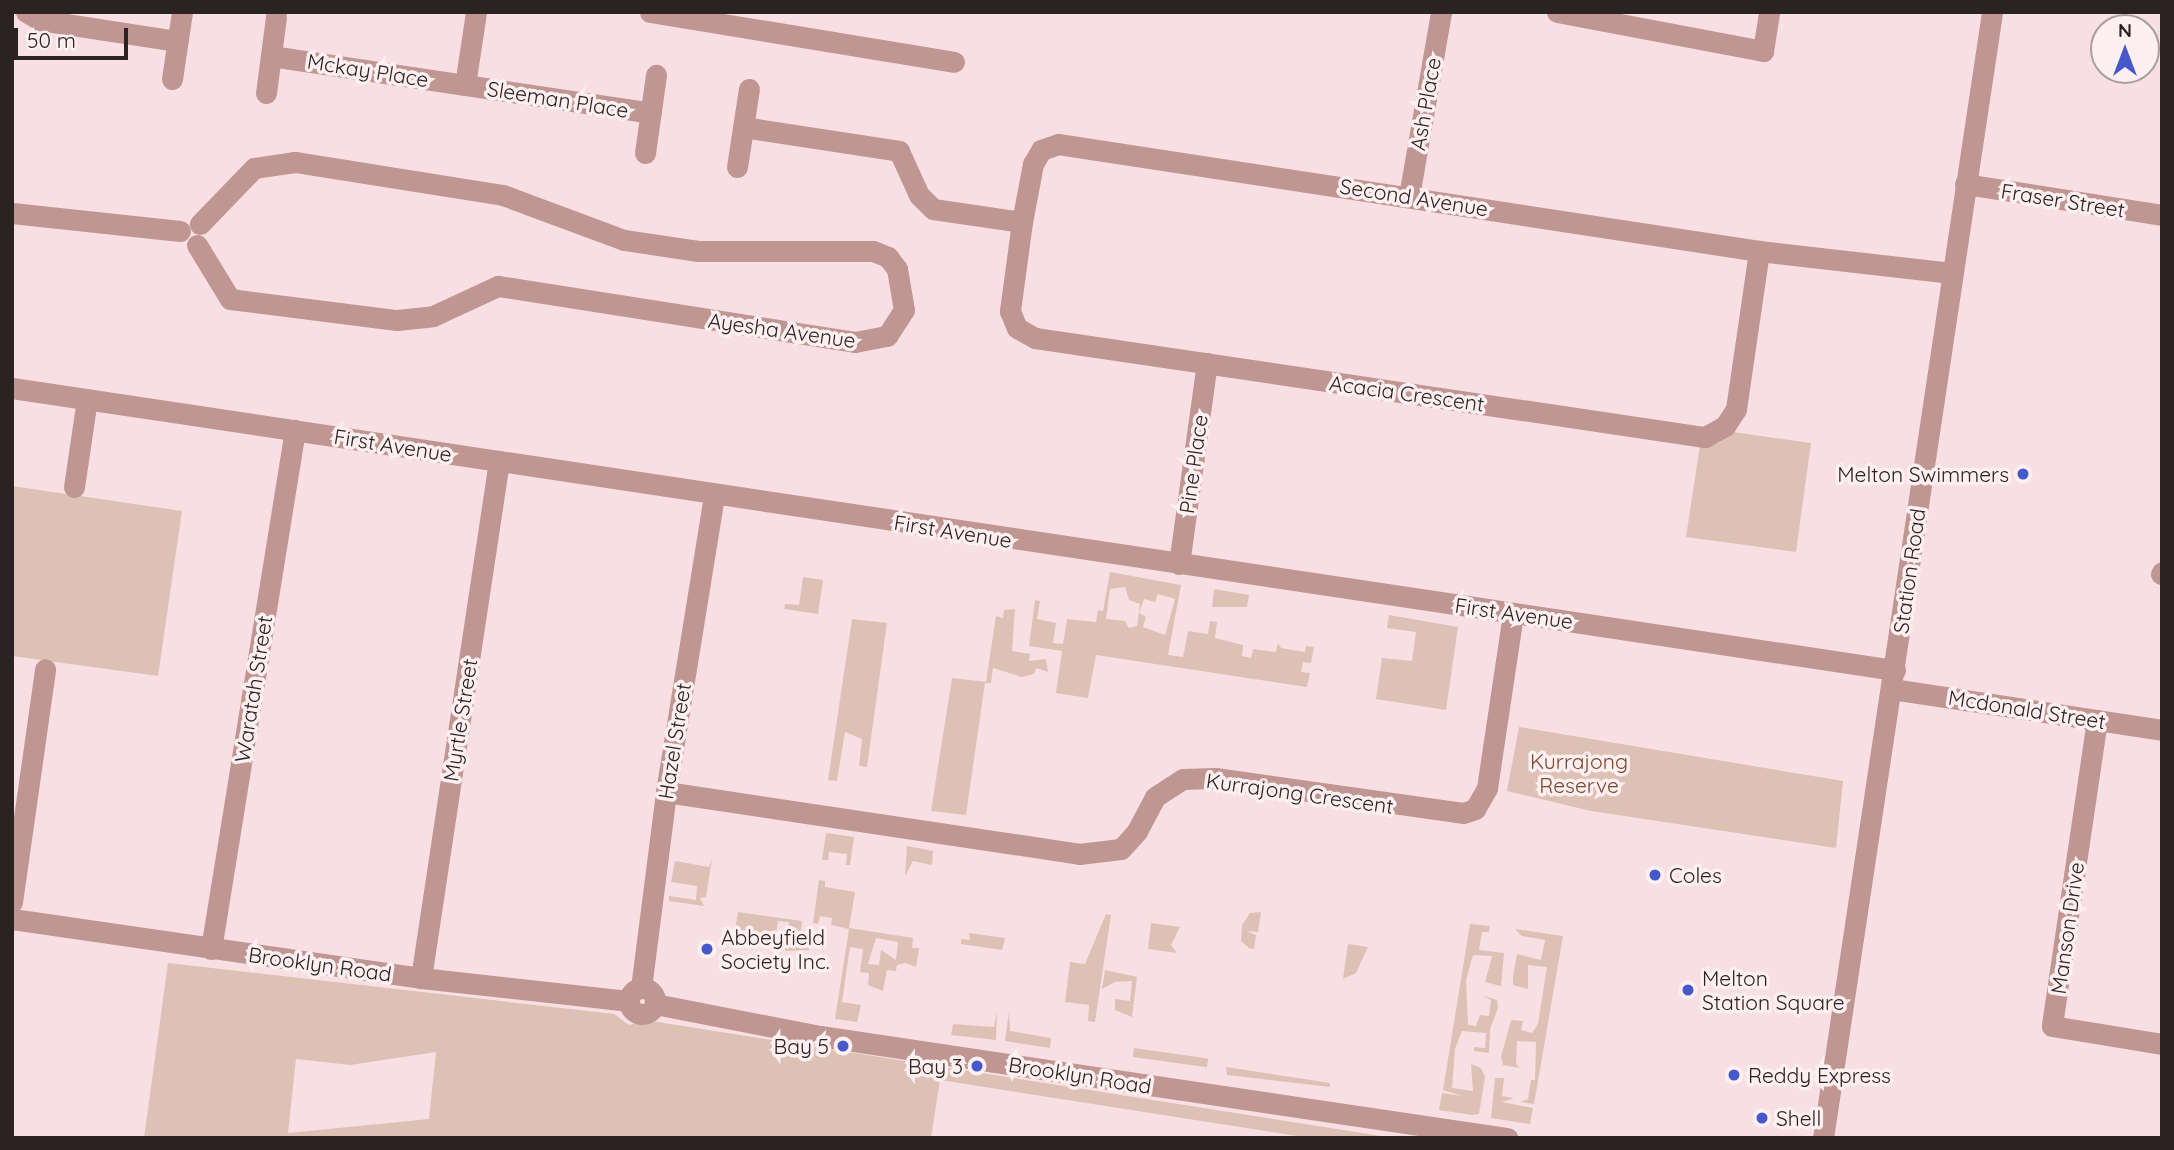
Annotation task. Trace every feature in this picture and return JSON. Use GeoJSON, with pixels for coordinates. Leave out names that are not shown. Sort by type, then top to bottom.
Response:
{"type":"FeatureCollection","features":[{"type":"Feature","properties":{"kind":"street"},"geometry":{"type":"LineString","coordinates":[[26,12],[40,20],[177,41]]}},
{"type":"Feature","properties":{"kind":"street"},"geometry":{"type":"LineString","coordinates":[[172,79],[182,12]]}},
{"type":"Feature","properties":{"kind":"street"},"geometry":{"type":"LineString","coordinates":[[465,85],[476,12]]}},
{"type":"Feature","properties":{"kind":"street"},"geometry":{"type":"LineString","coordinates":[[650,12],[954,62]]}},
{"type":"Feature","properties":{"kind":"street","name":"Ash Place"},"geometry":{"type":"LineString","coordinates":[[1409,196],[1441,12]]}},
{"type":"Feature","properties":{"kind":"street"},"geometry":{"type":"LineString","coordinates":[[1557,12],[1763,51],[1769,12]]}},
{"type":"Feature","properties":{"kind":"street","name":"Station Road"},"geometry":{"type":"LineString","coordinates":[[1825,1135],[1992,12]]}},
{"type":"Feature","properties":{"kind":"street"},"geometry":{"type":"LineString","coordinates":[[266,93],[276,17]]}},
{"type":"Feature","properties":{"kind":"street","name":"Mckay Place"},"geometry":{"type":"LineString","coordinates":[[271,56],[465,85]]}},
{"type":"Feature","properties":{"kind":"street","name":"Sleeman Place"},"geometry":{"type":"LineString","coordinates":[[645,153],[656,75]]}},
{"type":"Feature","properties":{"kind":"street","name":"Sleeman Place"},"geometry":{"type":"LineString","coordinates":[[465,85],[650,113]]}},
{"type":"Feature","properties":{"kind":"street"},"geometry":{"type":"LineString","coordinates":[[737,167],[750,89]]}},
{"type":"Feature","properties":{"kind":"street"},"geometry":{"type":"LineString","coordinates":[[743,127],[899,151],[919,195],[933,209],[1022,222]]}},
{"type":"Feature","properties":{"kind":"street","name":"Second Avenue"},"geometry":{"type":"LineString","coordinates":[[1022,222],[1033,164],[1041,150],[1058,144],[1759,251],[1952,273]]}},
{"type":"Feature","properties":{"kind":"street","name":"Ayesha Avenue"},"geometry":{"type":"LineString","coordinates":[[295,162],[503,195],[624,240],[698,251],[873,251],[888,257],[897,269],[904,310],[887,336],[855,342],[498,286],[433,316],[397,320],[230,299],[192,233],[254,168],[295,162]]}},
{"type":"Feature","properties":{"kind":"street","name":"Fraser Street"},"geometry":{"type":"LineString","coordinates":[[1965,184],[2162,215]]}},
{"type":"Feature","properties":{"kind":"street"},"geometry":{"type":"LineString","coordinates":[[12,213],[192,233]]}},
{"type":"Feature","properties":{"kind":"street","name":"Acacia Crescent"},"geometry":{"type":"LineString","coordinates":[[1022,222],[1010,311],[1017,328],[1035,338],[1705,437],[1725,426],[1736,409],[1759,251]]}},
{"type":"Feature","properties":{"kind":"street","name":"Pine Place"},"geometry":{"type":"LineString","coordinates":[[1179,565],[1207,363]]}},
{"type":"Feature","properties":{"kind":"street","name":"First Avenue"},"geometry":{"type":"LineString","coordinates":[[12,388],[1513,613],[1893,680]]}},
{"type":"Feature","properties":{"kind":"street"},"geometry":{"type":"LineString","coordinates":[[74,487],[87,399]]}},
{"type":"Feature","properties":{"kind":"street","name":"Waratah Street"},"geometry":{"type":"LineString","coordinates":[[211,948],[295,430]]}},
{"type":"Feature","properties":{"kind":"street","name":"Myrtle Street"},"geometry":{"type":"LineString","coordinates":[[421,978],[499,461]]}},
{"type":"Feature","properties":{"kind":"street","name":"Hazel Street"},"geometry":{"type":"LineString","coordinates":[[642,997],[666,792],[714,495]]}},
{"type":"Feature","properties":{"kind":"street","name":"Kurrajong Crescent"},"geometry":{"type":"LineString","coordinates":[[666,792],[1079,854],[1121,849],[1137,831],[1155,797],[1183,779],[1215,778],[1463,813],[1475,809],[1487,788],[1513,613]]}},
{"type":"Feature","properties":{"kind":"street"},"geometry":{"type":"LineString","coordinates":[[12,902],[45,669]]}},
{"type":"Feature","properties":{"kind":"street","name":"Mcdonald Street"},"geometry":{"type":"LineString","coordinates":[[1893,680],[2162,730]]}},
{"type":"Feature","properties":{"kind":"street","name":"Manson Drive"},"geometry":{"type":"LineString","coordinates":[[2097,720],[2052,1026],[2162,1044]]}},
{"type":"Feature","properties":{"kind":"street","name":"Brooklyn Road"},"geometry":{"type":"LineString","coordinates":[[12,919],[421,978],[642,997],[820,1036],[1507,1138]]}},
{"type":"Feature","properties":{"kind":"green space"},"geometry":{"type":"Polygon","coordinates":[[[1733,432],[1811,443],[1796,552],[1686,537],[1700,445],[1719,443],[1733,432]]]}},
{"type":"Feature","properties":{"kind":"green space"},"geometry":{"type":"Polygon","coordinates":[[[12,486],[182,511],[158,676],[12,656],[12,486]]]}},
{"type":"Feature","properties":{"kind":"green space"},"geometry":{"type":"Polygon","coordinates":[[[1110,572],[1181,585],[1168,655],[1183,657],[1188,631],[1208,634],[1210,621],[1217,622],[1215,638],[1243,645],[1242,656],[1251,658],[1253,649],[1276,652],[1278,643],[1281,648],[1305,652],[1306,646],[1314,647],[1311,663],[1303,662],[1301,672],[1310,673],[1307,687],[1096,655],[1088,698],[1056,693],[1062,651],[1029,646],[1035,600],[1040,601],[1037,619],[1056,623],[1053,643],[1063,644],[1067,619],[1096,622],[1098,610],[1103,611],[1110,572]],[[1125,587],[1110,589],[1106,619],[1125,621],[1129,628],[1137,626],[1140,604],[1129,600],[1125,587]],[[1158,594],[1155,602],[1144,599],[1139,613],[1146,617],[1143,627],[1165,635],[1175,599],[1158,594]]]}},
{"type":"Feature","properties":{"kind":"green space"},"geometry":{"type":"Polygon","coordinates":[[[803,577],[823,580],[818,614],[784,609],[785,604],[799,605],[803,577]]]}},
{"type":"Feature","properties":{"kind":"green space"},"geometry":{"type":"Polygon","coordinates":[[[1214,589],[1249,595],[1247,607],[1212,607],[1214,589]]]}},
{"type":"Feature","properties":{"kind":"green space"},"geometry":{"type":"Polygon","coordinates":[[[1015,609],[1012,651],[1030,654],[1029,661],[1046,659],[1048,672],[1036,668],[1034,674],[1022,677],[993,668],[991,683],[985,683],[966,815],[931,811],[952,678],[986,682],[996,616],[1003,618],[1004,610],[1015,609]]]}},
{"type":"Feature","properties":{"kind":"green space"},"geometry":{"type":"Polygon","coordinates":[[[1389,615],[1458,627],[1446,710],[1376,699],[1382,658],[1412,661],[1416,632],[1387,628],[1389,615]]]}},
{"type":"Feature","properties":{"kind":"green space"},"geometry":{"type":"Polygon","coordinates":[[[852,619],[887,623],[867,767],[859,766],[862,739],[845,732],[837,781],[828,780],[852,619]]]}},
{"type":"Feature","properties":{"kind":"green space","name":"Kurrajong Reserve"},"geometry":{"type":"Polygon","coordinates":[[[1519,727],[1843,781],[1836,848],[1591,811],[1507,791],[1519,727]]]}},
{"type":"Feature","properties":{"kind":"green space"},"geometry":{"type":"Polygon","coordinates":[[[826,833],[854,837],[850,865],[846,865],[847,854],[829,852],[828,860],[822,860],[826,833]]]}},
{"type":"Feature","properties":{"kind":"green space"},"geometry":{"type":"Polygon","coordinates":[[[907,846],[933,851],[932,865],[913,861],[905,876],[907,846]]]}},
{"type":"Feature","properties":{"kind":"green space"},"geometry":{"type":"Polygon","coordinates":[[[712,859],[706,897],[700,898],[704,906],[669,901],[669,896],[696,900],[697,886],[671,882],[675,861],[709,867],[712,859]]]}},
{"type":"Feature","properties":{"kind":"green space"},"geometry":{"type":"Polygon","coordinates":[[[819,880],[825,881],[825,887],[855,892],[849,928],[913,938],[912,948],[919,948],[916,967],[905,963],[897,965],[896,971],[887,970],[883,991],[868,985],[869,973],[860,972],[863,949],[850,947],[842,1002],[861,1005],[857,1022],[835,1019],[849,929],[831,925],[832,918],[820,916],[818,924],[813,923],[819,880]],[[876,938],[868,964],[879,965],[881,950],[896,960],[898,942],[876,938]]]}},
{"type":"Feature","properties":{"kind":"green space"},"geometry":{"type":"Polygon","coordinates":[[[738,912],[802,921],[801,930],[811,932],[809,950],[785,951],[789,922],[778,921],[774,949],[771,944],[752,941],[752,931],[741,930],[732,949],[738,912]]]}},
{"type":"Feature","properties":{"kind":"green space"},"geometry":{"type":"Polygon","coordinates":[[[1261,912],[1258,932],[1246,931],[1256,935],[1254,949],[1249,948],[1241,941],[1242,925],[1250,913],[1261,912]]]}},
{"type":"Feature","properties":{"kind":"green space"},"geometry":{"type":"Polygon","coordinates":[[[1106,914],[1111,915],[1095,1022],[1088,1021],[1089,1005],[1065,1002],[1070,962],[1085,964],[1106,914]]]}},
{"type":"Feature","properties":{"kind":"green space"},"geometry":{"type":"Polygon","coordinates":[[[1151,923],[1180,927],[1171,945],[1177,953],[1148,949],[1151,923]]]}},
{"type":"Feature","properties":{"kind":"green space"},"geometry":{"type":"Polygon","coordinates":[[[1470,924],[1490,926],[1489,932],[1482,932],[1479,950],[1504,953],[1501,986],[1485,982],[1492,956],[1473,955],[1466,980],[1468,1025],[1476,1026],[1480,1015],[1489,1016],[1491,1000],[1481,995],[1497,1000],[1498,1008],[1490,1029],[1489,1053],[1474,1051],[1474,1047],[1485,1048],[1486,1033],[1462,1031],[1455,1049],[1452,1088],[1473,1091],[1471,1064],[1481,1068],[1485,1077],[1479,1114],[1472,1115],[1439,1110],[1442,1093],[1462,1096],[1443,1090],[1470,924]]]}},
{"type":"Feature","properties":{"kind":"green space"},"geometry":{"type":"Polygon","coordinates":[[[1515,929],[1563,936],[1534,1104],[1520,1102],[1528,1099],[1531,1080],[1535,1080],[1536,1042],[1517,1041],[1516,1064],[1520,1068],[1503,1065],[1501,1057],[1511,1020],[1523,1021],[1521,1030],[1532,1033],[1538,1024],[1547,967],[1528,965],[1528,989],[1513,985],[1513,976],[1517,954],[1541,960],[1545,940],[1522,936],[1515,929]]]}},
{"type":"Feature","properties":{"kind":"green space"},"geometry":{"type":"Polygon","coordinates":[[[969,933],[1005,938],[1002,950],[961,944],[961,939],[970,940],[969,933]]]}},
{"type":"Feature","properties":{"kind":"green space"},"geometry":{"type":"Polygon","coordinates":[[[1348,944],[1368,947],[1356,973],[1343,979],[1348,944]]]}},
{"type":"Feature","properties":{"kind":"green space"},"geometry":{"type":"Polygon","coordinates":[[[168,963],[614,1014],[629,1025],[645,1020],[1394,1138],[1310,1138],[940,1080],[931,1138],[144,1138],[168,963]],[[436,1052],[350,1065],[296,1059],[288,1133],[429,1119],[436,1052]]]}},
{"type":"Feature","properties":{"kind":"green space"},"geometry":{"type":"Polygon","coordinates":[[[1105,970],[1137,977],[1132,1017],[1115,1010],[1115,999],[1130,1001],[1132,981],[1115,982],[1102,989],[1105,970]]]}},
{"type":"Feature","properties":{"kind":"green space"},"geometry":{"type":"Polygon","coordinates":[[[997,1011],[996,1040],[951,1035],[953,1024],[994,1027],[997,1011]]]}},
{"type":"Feature","properties":{"kind":"green space"},"geometry":{"type":"Polygon","coordinates":[[[1009,1012],[1010,1031],[1051,1038],[1050,1048],[1005,1041],[1009,1012]]]}},
{"type":"Feature","properties":{"kind":"green space"},"geometry":{"type":"Polygon","coordinates":[[[1134,1048],[1208,1058],[1207,1067],[1133,1057],[1134,1048]]]}},
{"type":"Feature","properties":{"kind":"green space"},"geometry":{"type":"Polygon","coordinates":[[[1226,1067],[1330,1083],[1330,1087],[1227,1075],[1226,1067]]]}},
{"type":"Feature","properties":{"kind":"green space"},"geometry":{"type":"Polygon","coordinates":[[[1495,1078],[1504,1078],[1502,1096],[1514,1098],[1502,1102],[1533,1108],[1530,1124],[1491,1118],[1495,1078]]]}},
{"type":"Feature","properties":{"kind":"place","name":"Melton Swimmers"},"geometry":{"type":"Point","coordinates":[2023,474]}},
{"type":"Feature","properties":{"kind":"place","name":"Coles"},"geometry":{"type":"Point","coordinates":[1655,875]}},
{"type":"Feature","properties":{"kind":"place","name":"Abbeyfield Society Inc."},"geometry":{"type":"Point","coordinates":[707,949]}},
{"type":"Feature","properties":{"kind":"place","name":"Melton Station Square"},"geometry":{"type":"Point","coordinates":[1688,990]}},
{"type":"Feature","properties":{"kind":"place","name":"Bay 5"},"geometry":{"type":"Point","coordinates":[843,1046]}},
{"type":"Feature","properties":{"kind":"place","name":"Bay 3"},"geometry":{"type":"Point","coordinates":[977,1066]}},
{"type":"Feature","properties":{"kind":"place","name":"Reddy Express"},"geometry":{"type":"Point","coordinates":[1734,1075]}},
{"type":"Feature","properties":{"kind":"place","name":"Shell"},"geometry":{"type":"Point","coordinates":[1762,1118]}}]}
